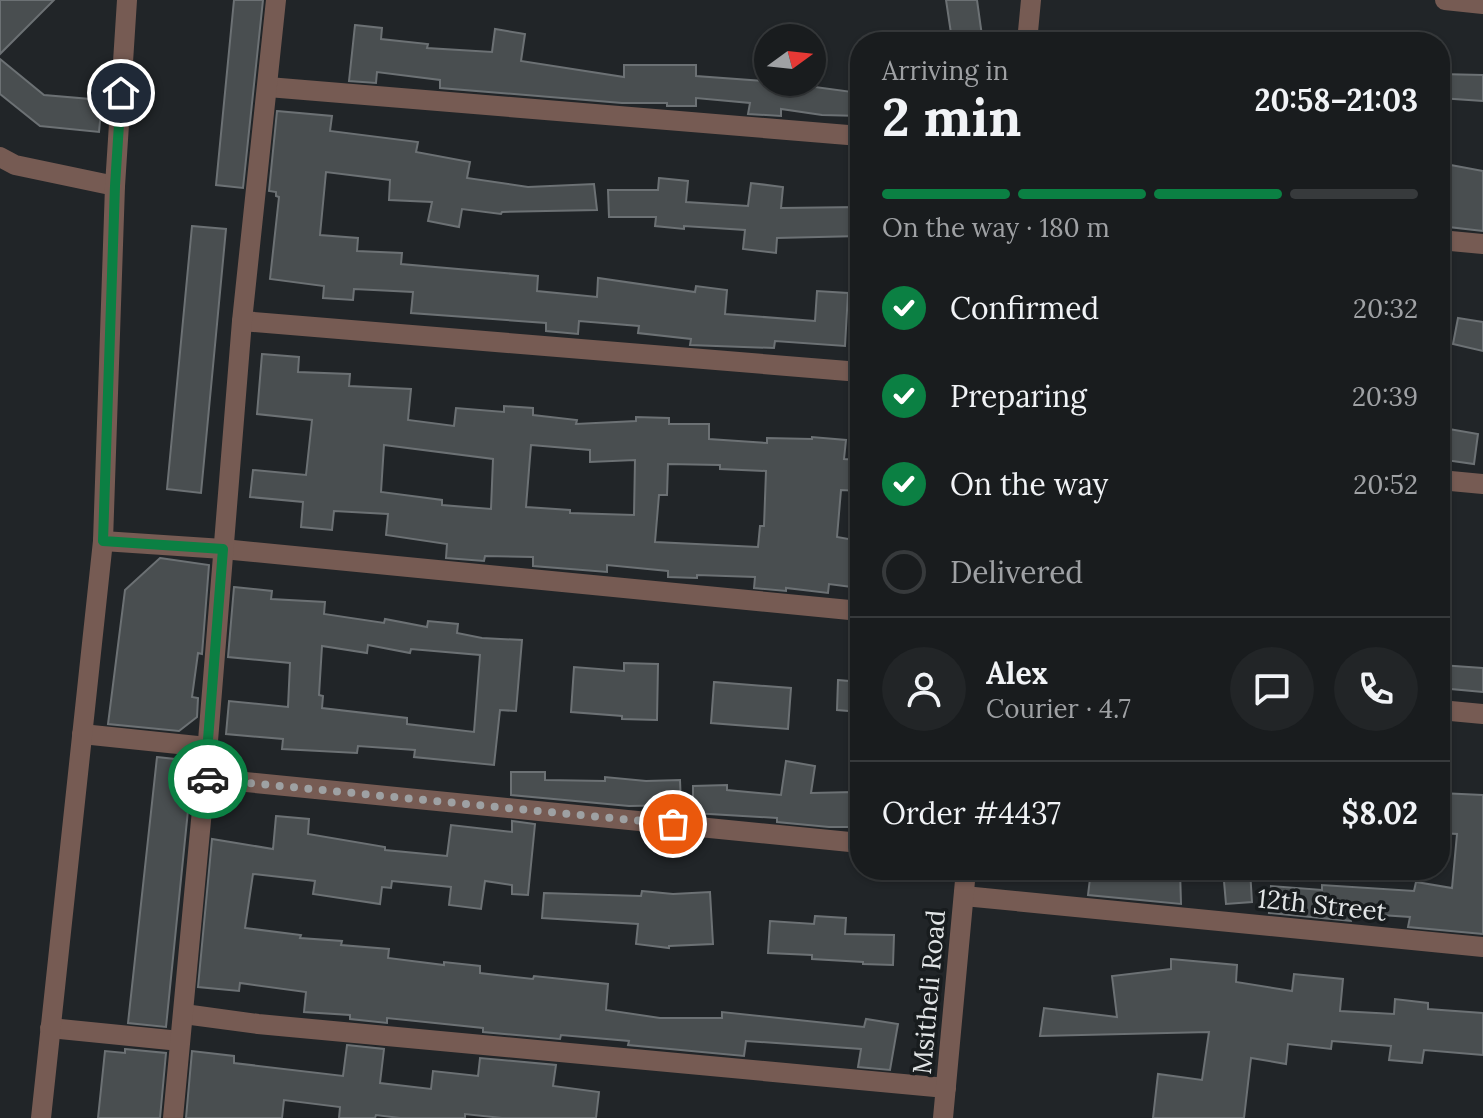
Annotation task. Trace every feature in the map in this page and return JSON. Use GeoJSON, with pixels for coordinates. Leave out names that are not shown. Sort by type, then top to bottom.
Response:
{"type":"FeatureCollection","features":[{"type":"Feature","properties":{"kind":"street"},"geometry":{"type":"LineString","coordinates":[[41,1118],[103,541],[115,186],[127,0]]}},
{"type":"Feature","properties":{"kind":"street"},"geometry":{"type":"LineString","coordinates":[[173,1118],[205,778],[242,321],[276,0]]}},
{"type":"Feature","properties":{"kind":"street"},"geometry":{"type":"LineString","coordinates":[[1028,32],[1031,0]]}},
{"type":"Feature","properties":{"kind":"street"},"geometry":{"type":"LineString","coordinates":[[1445,0],[1483,4]]}},
{"type":"Feature","properties":{"kind":"street"},"geometry":{"type":"LineString","coordinates":[[268,87],[850,135]]}},
{"type":"Feature","properties":{"kind":"street"},"geometry":{"type":"LineString","coordinates":[[0,157],[15,165],[115,186]]}},
{"type":"Feature","properties":{"kind":"street"},"geometry":{"type":"LineString","coordinates":[[1450,241],[1483,244]]}},
{"type":"Feature","properties":{"kind":"street"},"geometry":{"type":"LineString","coordinates":[[242,321],[850,371]]}},
{"type":"Feature","properties":{"kind":"street"},"geometry":{"type":"LineString","coordinates":[[1450,481],[1483,484]]}},
{"type":"Feature","properties":{"kind":"street"},"geometry":{"type":"LineString","coordinates":[[103,541],[223,549],[850,610]]}},
{"type":"Feature","properties":{"kind":"street"},"geometry":{"type":"LineString","coordinates":[[1450,711],[1483,714]]}},
{"type":"Feature","properties":{"kind":"street"},"geometry":{"type":"LineString","coordinates":[[82,734],[207,747]]}},
{"type":"Feature","properties":{"kind":"street"},"geometry":{"type":"LineString","coordinates":[[205,778],[850,842]]}},
{"type":"Feature","properties":{"kind":"street","name":"Msitheli Road"},"geometry":{"type":"LineString","coordinates":[[943,1118],[965,880]]}},
{"type":"Feature","properties":{"kind":"street","name":"12th Street"},"geometry":{"type":"LineString","coordinates":[[964,896],[1483,947]]}},
{"type":"Feature","properties":{"kind":"street"},"geometry":{"type":"LineString","coordinates":[[184,1014],[258,1024],[946,1088]]}},
{"type":"Feature","properties":{"kind":"street"},"geometry":{"type":"LineString","coordinates":[[50,1028],[180,1041]]}},
{"type":"Feature","properties":{"kind":"building"},"geometry":{"type":"Polygon","coordinates":[[[0,0],[54,0],[0,54],[0,0]]]}},
{"type":"Feature","properties":{"kind":"building"},"geometry":{"type":"Polygon","coordinates":[[[234,0],[263,0],[243,188],[216,185],[234,0]]]}},
{"type":"Feature","properties":{"kind":"building"},"geometry":{"type":"Polygon","coordinates":[[[946,0],[977,0],[981,32],[951,32],[946,0]]]}},
{"type":"Feature","properties":{"kind":"building"},"geometry":{"type":"Polygon","coordinates":[[[355,25],[382,28],[381,39],[428,44],[427,48],[492,52],[495,29],[525,34],[521,61],[624,77],[624,65],[696,65],[696,76],[754,80],[754,96],[826,96],[826,88],[850,92],[850,116],[781,109],[781,116],[748,114],[750,103],[696,98],[696,106],[667,106],[667,103],[622,103],[440,88],[440,80],[377,72],[376,83],[349,81],[355,25]]]}},
{"type":"Feature","properties":{"kind":"building"},"geometry":{"type":"Polygon","coordinates":[[[0,59],[44,95],[102,100],[99,132],[40,126],[0,94],[0,59]]]}},
{"type":"Feature","properties":{"kind":"building"},"geometry":{"type":"Polygon","coordinates":[[[1450,74],[1483,75],[1483,101],[1450,99],[1450,74]]]}},
{"type":"Feature","properties":{"kind":"building"},"geometry":{"type":"Polygon","coordinates":[[[277,111],[332,116],[330,131],[418,142],[416,152],[470,162],[467,178],[528,187],[594,184],[597,210],[501,214],[462,209],[459,227],[428,221],[432,202],[389,200],[390,180],[326,172],[320,235],[358,238],[357,251],[402,253],[401,264],[538,276],[537,291],[597,297],[598,278],[695,292],[696,286],[727,290],[725,314],[815,321],[817,291],[848,293],[845,346],[775,341],[774,348],[690,345],[691,339],[638,333],[639,326],[579,321],[578,334],[546,331],[546,323],[411,313],[413,292],[354,289],[353,300],[323,298],[324,286],[270,279],[279,197],[276,192],[269,191],[277,111]]]}},
{"type":"Feature","properties":{"kind":"building"},"geometry":{"type":"Polygon","coordinates":[[[1450,165],[1483,171],[1483,231],[1450,227],[1450,165]]]}},
{"type":"Feature","properties":{"kind":"building"},"geometry":{"type":"Polygon","coordinates":[[[659,178],[688,181],[686,202],[748,206],[751,183],[783,187],[781,208],[850,207],[850,236],[777,238],[776,253],[743,249],[745,230],[684,226],[684,229],[655,226],[656,217],[609,217],[608,190],[658,190],[659,178]]]}},
{"type":"Feature","properties":{"kind":"building"},"geometry":{"type":"Polygon","coordinates":[[[192,226],[226,229],[201,493],[167,489],[192,226]]]}},
{"type":"Feature","properties":{"kind":"building"},"geometry":{"type":"Polygon","coordinates":[[[1458,318],[1483,322],[1483,351],[1453,344],[1458,318]]]}},
{"type":"Feature","properties":{"kind":"building"},"geometry":{"type":"Polygon","coordinates":[[[262,354],[299,357],[298,372],[350,374],[349,386],[411,389],[408,420],[454,426],[456,408],[504,412],[504,406],[533,408],[533,415],[577,420],[576,424],[636,421],[636,417],[669,418],[669,424],[709,424],[709,439],[767,443],[767,438],[846,440],[844,459],[850,459],[850,490],[841,490],[837,537],[850,539],[850,587],[829,584],[828,593],[786,588],[786,591],[754,588],[755,577],[668,577],[668,571],[607,565],[607,572],[533,566],[533,557],[485,556],[484,561],[446,558],[447,544],[386,535],[388,514],[334,511],[332,530],[301,527],[303,502],[250,497],[253,470],[306,475],[312,420],[257,414],[262,354]],[[384,445],[381,492],[442,500],[442,505],[491,509],[493,459],[384,445]],[[531,445],[526,507],[570,510],[570,513],[634,515],[635,460],[590,462],[590,450],[531,445]],[[668,464],[667,495],[659,495],[655,542],[758,547],[760,526],[764,526],[766,471],[720,469],[720,465],[668,464]]]}},
{"type":"Feature","properties":{"kind":"building"},"geometry":{"type":"Polygon","coordinates":[[[1450,429],[1478,434],[1474,464],[1450,461],[1450,429]]]}},
{"type":"Feature","properties":{"kind":"building"},"geometry":{"type":"Polygon","coordinates":[[[160,558],[209,565],[202,654],[198,653],[192,697],[198,698],[197,717],[179,731],[108,724],[125,590],[160,558]]]}},
{"type":"Feature","properties":{"kind":"building"},"geometry":{"type":"Polygon","coordinates":[[[234,587],[272,591],[271,599],[325,602],[324,614],[384,623],[385,619],[427,627],[428,621],[458,624],[457,633],[522,640],[516,711],[500,710],[494,765],[414,757],[415,750],[358,746],[357,753],[282,749],[283,739],[226,734],[229,701],[288,707],[290,663],[228,657],[234,587]],[[368,645],[367,653],[322,646],[319,695],[323,696],[322,708],[407,718],[407,724],[474,732],[480,655],[411,649],[410,653],[368,645]]]}},
{"type":"Feature","properties":{"kind":"building"},"geometry":{"type":"Polygon","coordinates":[[[624,663],[658,664],[657,720],[571,712],[574,667],[624,671],[624,663]]]}},
{"type":"Feature","properties":{"kind":"building"},"geometry":{"type":"Polygon","coordinates":[[[1450,666],[1483,668],[1483,692],[1450,689],[1450,666]]]}},
{"type":"Feature","properties":{"kind":"building"},"geometry":{"type":"Polygon","coordinates":[[[838,680],[850,681],[850,711],[837,710],[838,680]]]}},
{"type":"Feature","properties":{"kind":"building"},"geometry":{"type":"Polygon","coordinates":[[[714,682],[791,688],[788,729],[711,723],[714,682]]]}},
{"type":"Feature","properties":{"kind":"building"},"geometry":{"type":"Polygon","coordinates":[[[157,757],[193,761],[166,1027],[128,1023],[157,757]]]}},
{"type":"Feature","properties":{"kind":"building"},"geometry":{"type":"Polygon","coordinates":[[[786,761],[815,766],[811,793],[850,792],[850,827],[777,822],[777,818],[693,813],[693,786],[727,785],[727,790],[781,795],[786,761]]]}},
{"type":"Feature","properties":{"kind":"building"},"geometry":{"type":"Polygon","coordinates":[[[511,772],[545,772],[545,780],[605,781],[605,777],[680,780],[681,805],[629,806],[511,795],[511,772]]]}},
{"type":"Feature","properties":{"kind":"building"},"geometry":{"type":"Polygon","coordinates":[[[1450,793],[1483,795],[1483,934],[1408,927],[1410,917],[1351,913],[1351,921],[1269,913],[1271,886],[1322,890],[1322,885],[1414,891],[1416,882],[1452,888],[1457,834],[1450,834],[1450,793]]]}},
{"type":"Feature","properties":{"kind":"building"},"geometry":{"type":"Polygon","coordinates":[[[276,816],[309,819],[308,834],[385,847],[385,850],[447,856],[451,825],[512,832],[512,821],[535,824],[528,895],[512,894],[512,885],[485,881],[481,909],[449,905],[451,887],[392,881],[391,888],[382,887],[380,904],[313,894],[315,881],[253,874],[245,928],[301,935],[300,938],[342,941],[341,945],[389,949],[388,958],[480,966],[480,973],[608,984],[606,1010],[660,1018],[722,1018],[722,1012],[864,1027],[866,1019],[898,1024],[890,1070],[858,1067],[861,1049],[746,1041],[744,1056],[628,1045],[629,1041],[483,1032],[483,1028],[387,1018],[387,1023],[350,1019],[350,1015],[304,1012],[306,992],[240,983],[239,991],[198,987],[212,839],[273,849],[276,816]]]}},
{"type":"Feature","properties":{"kind":"building"},"geometry":{"type":"Polygon","coordinates":[[[1090,880],[1180,880],[1181,904],[1088,895],[1090,880]]]}},
{"type":"Feature","properties":{"kind":"building"},"geometry":{"type":"Polygon","coordinates":[[[1224,880],[1251,880],[1252,902],[1226,904],[1224,880]]]}},
{"type":"Feature","properties":{"kind":"building"},"geometry":{"type":"Polygon","coordinates":[[[642,891],[673,894],[710,892],[713,944],[669,948],[636,944],[638,924],[542,918],[544,893],[641,896],[642,891]]]}},
{"type":"Feature","properties":{"kind":"building"},"geometry":{"type":"Polygon","coordinates":[[[815,916],[846,918],[845,934],[894,935],[893,965],[768,953],[770,921],[814,924],[815,916]]]}},
{"type":"Feature","properties":{"kind":"building"},"geometry":{"type":"Polygon","coordinates":[[[1171,959],[1237,965],[1236,982],[1292,991],[1294,974],[1343,979],[1340,1011],[1394,1014],[1395,999],[1428,1003],[1428,1009],[1483,1013],[1483,1055],[1424,1050],[1422,1063],[1389,1060],[1391,1046],[1332,1041],[1331,1049],[1288,1044],[1286,1064],[1251,1058],[1244,1118],[1153,1118],[1158,1074],[1202,1080],[1209,1032],[1040,1036],[1044,1008],[1117,1017],[1112,976],[1171,969],[1171,959]]]}},
{"type":"Feature","properties":{"kind":"building"},"geometry":{"type":"Polygon","coordinates":[[[347,1045],[384,1049],[380,1083],[431,1089],[433,1071],[478,1076],[480,1058],[556,1065],[553,1086],[599,1092],[596,1118],[502,1118],[465,1114],[465,1118],[376,1115],[375,1118],[339,1118],[340,1107],[284,1100],[282,1118],[186,1118],[192,1051],[234,1056],[234,1063],[343,1076],[347,1045]]]}},
{"type":"Feature","properties":{"kind":"building"},"geometry":{"type":"Polygon","coordinates":[[[125,1049],[166,1053],[160,1118],[98,1118],[105,1051],[125,1053],[125,1049]]]}},
{"type":"Feature","properties":{"kind":"way so far"},"geometry":{"type":"LineString","coordinates":[[208,779],[673,824]]}},
{"type":"Feature","properties":{"kind":"route"},"geometry":{"type":"LineString","coordinates":[[121,93],[103,541],[223,549],[205,778],[208,779]]}}]}
